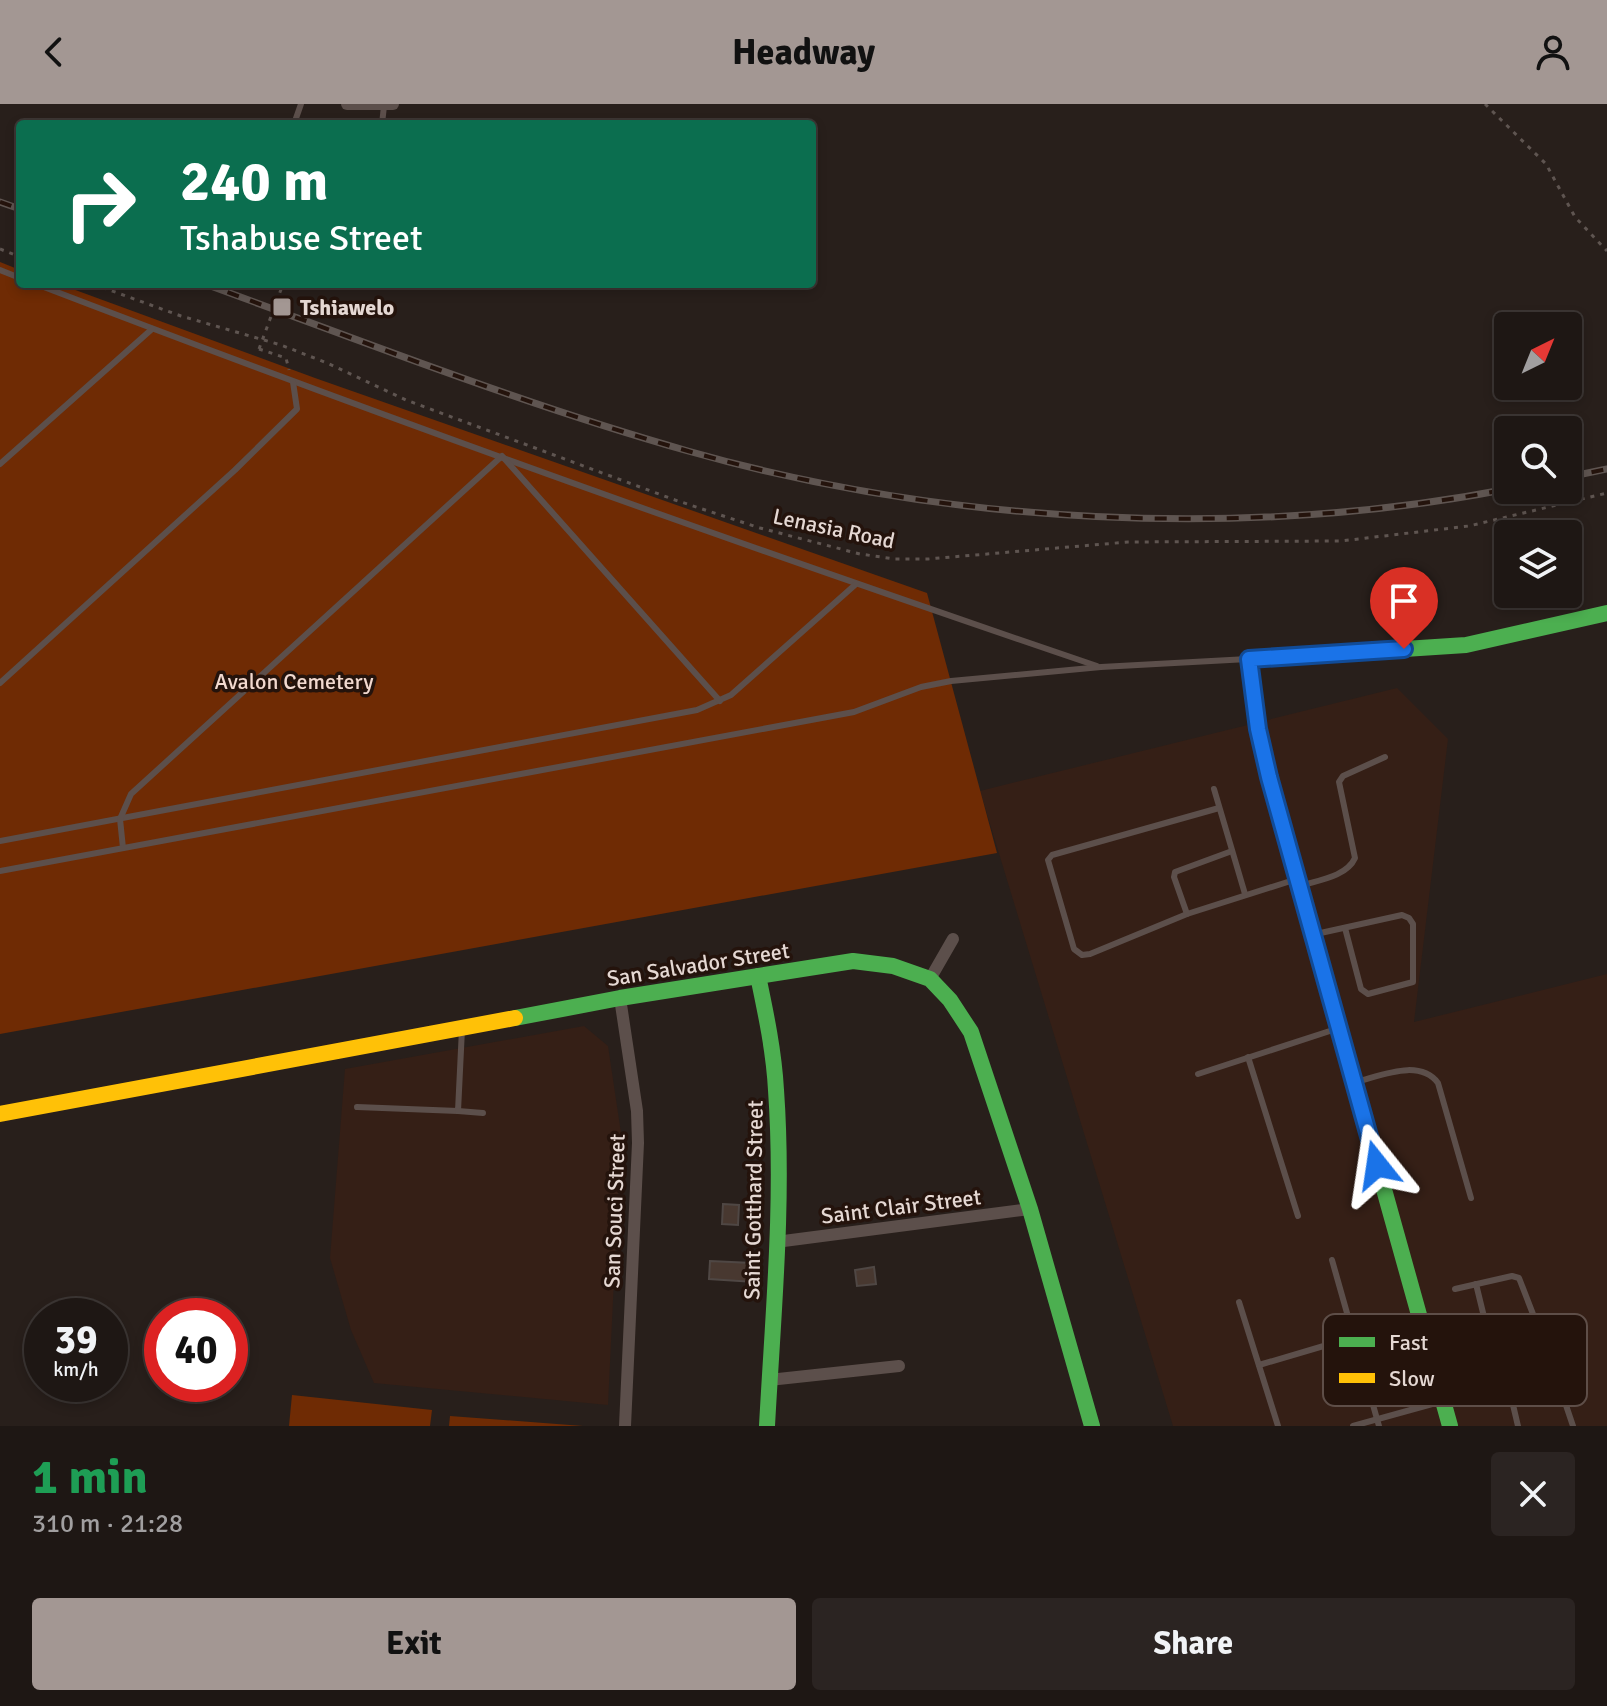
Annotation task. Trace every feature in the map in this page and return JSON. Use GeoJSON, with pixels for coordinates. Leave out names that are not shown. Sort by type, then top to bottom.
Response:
{"type":"FeatureCollection","features":[{"type":"Feature","properties":{"kind":"street"},"geometry":{"type":"LineString","coordinates":[[347,104],[388,105]]}},
{"type":"Feature","properties":{"kind":"street"},"geometry":{"type":"LineString","coordinates":[[1419,1314],[1258,729],[1249,659],[1466,645],[1607,613]]}},
{"type":"Feature","properties":{"kind":"street"},"geometry":{"type":"LineString","coordinates":[[930,979],[953,939]]}},
{"type":"Feature","properties":{"kind":"street","name":"San Salvador Street"},"geometry":{"type":"LineString","coordinates":[[0,1114],[620,998],[853,961],[893,966],[930,979],[957,1009],[971,1032],[1030,1209],[1092,1426]]}},
{"type":"Feature","properties":{"kind":"street","name":"Saint Gotthard Street"},"geometry":{"type":"LineString","coordinates":[[758,976],[780,1112],[767,1426]]}},
{"type":"Feature","properties":{"kind":"street","name":"San Souci Street"},"geometry":{"type":"LineString","coordinates":[[620,998],[637,1111],[638,1143],[625,1426]]}},
{"type":"Feature","properties":{"kind":"street","name":"Saint Clair Street"},"geometry":{"type":"LineString","coordinates":[[776,1242],[1030,1209]]}},
{"type":"Feature","properties":{"kind":"street"},"geometry":{"type":"LineString","coordinates":[[769,1380],[899,1366]]}},
{"type":"Feature","properties":{"kind":"lane"},"geometry":{"type":"LineString","coordinates":[[46,288],[293,382],[856,584],[1101,667]]}},
{"type":"Feature","properties":{"kind":"lane"},"geometry":{"type":"LineString","coordinates":[[0,464],[152,329]]}},
{"type":"Feature","properties":{"kind":"lane"},"geometry":{"type":"LineString","coordinates":[[0,683],[235,470],[297,409],[293,382]]}},
{"type":"Feature","properties":{"kind":"lane"},"geometry":{"type":"LineString","coordinates":[[502,456],[720,701]]}},
{"type":"Feature","properties":{"kind":"lane"},"geometry":{"type":"LineString","coordinates":[[123,848],[120,819],[131,794],[502,456]]}},
{"type":"Feature","properties":{"kind":"lane"},"geometry":{"type":"LineString","coordinates":[[0,841],[697,710],[731,695],[856,584]]}},
{"type":"Feature","properties":{"kind":"lane"},"geometry":{"type":"LineString","coordinates":[[0,871],[854,712],[921,687],[951,681],[1101,667],[1249,659]]}},
{"type":"Feature","properties":{"kind":"lane"},"geometry":{"type":"LineString","coordinates":[[1219,808],[1058,852],[1048,860],[1074,949],[1082,955],[1245,894],[1338,874],[1353,864],[1355,858],[1339,782],[1356,768],[1385,757]]}},
{"type":"Feature","properties":{"kind":"lane"},"geometry":{"type":"LineString","coordinates":[[1214,789],[1245,894]]}},
{"type":"Feature","properties":{"kind":"lane"},"geometry":{"type":"LineString","coordinates":[[1187,914],[1175,872],[1232,851]]}},
{"type":"Feature","properties":{"kind":"lane"},"geometry":{"type":"LineString","coordinates":[[1313,935],[1402,915],[1409,918],[1413,924],[1413,982],[1364,993],[1345,928]]}},
{"type":"Feature","properties":{"kind":"lane"},"geometry":{"type":"LineString","coordinates":[[1198,1074],[1339,1028]]}},
{"type":"Feature","properties":{"kind":"lane"},"geometry":{"type":"LineString","coordinates":[[458,1111],[462,1029]]}},
{"type":"Feature","properties":{"kind":"lane"},"geometry":{"type":"LineString","coordinates":[[1248,1057],[1298,1216]]}},
{"type":"Feature","properties":{"kind":"lane"},"geometry":{"type":"LineString","coordinates":[[1355,1082],[1419,1069],[1431,1074],[1438,1083],[1471,1198]]}},
{"type":"Feature","properties":{"kind":"lane"},"geometry":{"type":"LineString","coordinates":[[357,1107],[483,1113]]}},
{"type":"Feature","properties":{"kind":"lane"},"geometry":{"type":"LineString","coordinates":[[1332,1260],[1347,1314]]}},
{"type":"Feature","properties":{"kind":"lane"},"geometry":{"type":"LineString","coordinates":[[1455,1289],[1512,1276],[1519,1278],[1533,1314]]}},
{"type":"Feature","properties":{"kind":"lane"},"geometry":{"type":"LineString","coordinates":[[1476,1284],[1483,1314]]}},
{"type":"Feature","properties":{"kind":"lane"},"geometry":{"type":"LineString","coordinates":[[1239,1302],[1278,1426]]}},
{"type":"Feature","properties":{"kind":"lane"},"geometry":{"type":"LineString","coordinates":[[1259,1365],[1323,1346]]}},
{"type":"Feature","properties":{"kind":"lane"},"geometry":{"type":"LineString","coordinates":[[1353,1426],[1378,1423],[1428,1406]]}},
{"type":"Feature","properties":{"kind":"lane"},"geometry":{"type":"LineString","coordinates":[[1512,1406],[1518,1426]]}},
{"type":"Feature","properties":{"kind":"lane"},"geometry":{"type":"LineString","coordinates":[[1566,1406],[1573,1426]]}},
{"type":"Feature","properties":{"kind":"path"},"geometry":{"type":"LineString","coordinates":[[1485,104],[1546,164],[1578,221],[1607,251]]}},
{"type":"Feature","properties":{"kind":"path","name":"Lenasia Road"},"geometry":{"type":"LineString","coordinates":[[104,288],[181,316],[281,345],[406,400],[675,500],[774,532],[860,554],[895,559],[928,559],[1128,542],[1268,543],[1355,539],[1469,526],[1607,493]]}},
{"type":"Feature","properties":{"kind":"path"},"geometry":{"type":"LineString","coordinates":[[282,288],[259,349],[286,358]]}},
{"type":"Feature","properties":{"kind":"shaded area"},"geometry":{"type":"Polygon","coordinates":[[[1397,688],[1448,739],[1414,1022],[1607,974],[1607,1426],[1173,1426],[980,791],[1397,688]]]}},
{"type":"Feature","properties":{"kind":"shaded area"},"geometry":{"type":"Polygon","coordinates":[[[584,1026],[608,1046],[621,1133],[608,1405],[374,1383],[351,1330],[330,1258],[345,1069],[584,1026]]]}},
{"type":"Feature","properties":{"kind":"green space","name":"Avalon Cemetery"},"geometry":{"type":"Polygon","coordinates":[[[0,262],[16,268],[16,288],[70,288],[315,378],[927,593],[997,853],[0,1034],[0,262]]]}},
{"type":"Feature","properties":{"kind":"green space"},"geometry":{"type":"Polygon","coordinates":[[[292,1395],[432,1410],[430,1426],[289,1426],[292,1395]]]}},
{"type":"Feature","properties":{"kind":"green space"},"geometry":{"type":"Polygon","coordinates":[[[450,1416],[583,1426],[449,1426],[450,1416]]]}},
{"type":"Feature","properties":{"kind":"building"},"geometry":{"type":"Polygon","coordinates":[[[723,1204],[739,1205],[738,1225],[722,1224],[723,1204]]]}},
{"type":"Feature","properties":{"kind":"building"},"geometry":{"type":"Polygon","coordinates":[[[710,1261],[752,1263],[752,1268],[755,1268],[754,1282],[709,1279],[710,1261]]]}},
{"type":"Feature","properties":{"kind":"building"},"geometry":{"type":"Polygon","coordinates":[[[874,1267],[876,1284],[857,1286],[855,1270],[874,1267]]]}},
{"type":"Feature","properties":{"kind":"railway"},"geometry":{"type":"LineString","coordinates":[[0,202],[16,208]]}},
{"type":"Feature","properties":{"kind":"railway"},"geometry":{"type":"LineString","coordinates":[[216,288],[445,372],[627,433],[786,476],[888,495],[991,509],[1201,519],[1305,515],[1408,505],[1494,491]]}},
{"type":"Feature","properties":{"kind":"railway"},"geometry":{"type":"LineString","coordinates":[[1582,474],[1607,469]]}},
{"type":"Feature","properties":{"kind":"traffic: fast"},"geometry":{"type":"LineString","coordinates":[[1419,1314],[1269,777],[1255,711],[1249,659],[1466,645],[1607,613]]}},
{"type":"Feature","properties":{"kind":"traffic: fast"},"geometry":{"type":"LineString","coordinates":[[515,1018],[853,961],[893,966],[930,979],[950,1000],[971,1032],[1030,1209],[1092,1426]]}},
{"type":"Feature","properties":{"kind":"traffic: fast"},"geometry":{"type":"LineString","coordinates":[[758,976],[776,1090],[779,1174],[767,1426]]}},
{"type":"Feature","properties":{"kind":"traffic: fast"},"geometry":{"type":"LineString","coordinates":[[1444,1406],[1450,1426]]}},
{"type":"Feature","properties":{"kind":"traffic: slow"},"geometry":{"type":"LineString","coordinates":[[0,1114],[515,1018]]}},
{"type":"Feature","properties":{"kind":"place","name":"Tshiawelo"},"geometry":{"type":"Point","coordinates":[282,307]}},
{"type":"Feature","properties":{"kind":"route"},"geometry":{"type":"LineString","coordinates":[[1377,1165],[1269,777],[1252,696],[1249,659],[1404,649]]}}]}
